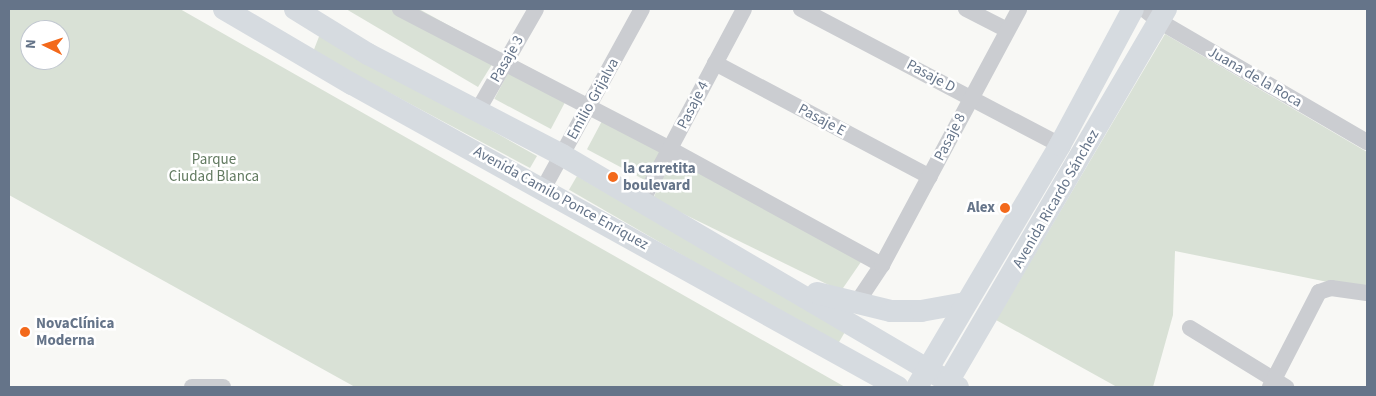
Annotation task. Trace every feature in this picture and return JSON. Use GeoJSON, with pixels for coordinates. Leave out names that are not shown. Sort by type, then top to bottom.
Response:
{"type":"FeatureCollection","features":[{"type":"Feature","properties":{"kind":"main road","name":"Avenida Camilo Ponce Enriquez"},"geometry":{"type":"LineString","coordinates":[[224,9],[257,19],[290,49],[898,387]]}},
{"type":"Feature","properties":{"kind":"main road"},"geometry":{"type":"LineString","coordinates":[[285,9],[290,49]]}},
{"type":"Feature","properties":{"kind":"main road"},"geometry":{"type":"LineString","coordinates":[[295,9],[368,54],[562,155],[785,284],[922,378],[951,385]]}},
{"type":"Feature","properties":{"kind":"main road","name":"Avenida Ricardo Sánchez"},"geometry":{"type":"LineString","coordinates":[[922,378],[965,302],[1060,144],[1133,9]]}},
{"type":"Feature","properties":{"kind":"main road","name":"Avenida Ricardo Sánchez"},"geometry":{"type":"LineString","coordinates":[[951,385],[1156,13]]}},
{"type":"Feature","properties":{"kind":"main road"},"geometry":{"type":"LineString","coordinates":[[785,284],[856,304],[891,311],[921,311],[965,302]]}},
{"type":"Feature","properties":{"kind":"street"},"geometry":{"type":"LineString","coordinates":[[400,9],[506,62],[670,149],[882,265]]}},
{"type":"Feature","properties":{"kind":"street","name":"Pasaje 3"},"geometry":{"type":"LineString","coordinates":[[478,110],[536,9]]}},
{"type":"Feature","properties":{"kind":"street","name":"Emilio Grijalva"},"geometry":{"type":"LineString","coordinates":[[543,189],[642,9]]}},
{"type":"Feature","properties":{"kind":"street","name":"Pasaje 4"},"geometry":{"type":"LineString","coordinates":[[642,201],[744,9]]}},
{"type":"Feature","properties":{"kind":"street","name":"Pasaje D"},"geometry":{"type":"LineString","coordinates":[[802,9],[1060,144]]}},
{"type":"Feature","properties":{"kind":"street"},"geometry":{"type":"LineString","coordinates":[[966,9],[1007,30]]}},
{"type":"Feature","properties":{"kind":"street","name":"Pasaje 8"},"geometry":{"type":"LineString","coordinates":[[856,304],[882,265],[1019,9]]}},
{"type":"Feature","properties":{"kind":"street","name":"Juana de la Roca"},"geometry":{"type":"LineString","coordinates":[[1156,13],[1367,142]]}},
{"type":"Feature","properties":{"kind":"street","name":"Pasaje E"},"geometry":{"type":"LineString","coordinates":[[715,63],[930,177]]}},
{"type":"Feature","properties":{"kind":"street"},"geometry":{"type":"LineString","coordinates":[[1190,328],[1277,385],[1319,292],[1331,288],[1367,292]]}},
{"type":"Feature","properties":{"kind":"street"},"geometry":{"type":"LineString","coordinates":[[192,387],[223,387]]}},
{"type":"Feature","properties":{"kind":"green space","name":"Parque Ciudad Blanca"},"geometry":{"type":"Polygon","coordinates":[[[9,9],[180,9],[845,387],[355,387],[9,195],[9,9]]]}},
{"type":"Feature","properties":{"kind":"green space"},"geometry":{"type":"Polygon","coordinates":[[[346,9],[419,9],[499,53],[478,87],[346,9]]]}},
{"type":"Feature","properties":{"kind":"green space"},"geometry":{"type":"Polygon","coordinates":[[[320,34],[537,156],[530,168],[313,52],[320,34]]]}},
{"type":"Feature","properties":{"kind":"green space"},"geometry":{"type":"Polygon","coordinates":[[[1165,34],[1367,152],[1367,290],[1175,251],[1173,315],[1153,387],[1117,387],[996,320],[1165,34]]]}},
{"type":"Feature","properties":{"kind":"green space"},"geometry":{"type":"Polygon","coordinates":[[[515,60],[572,90],[551,129],[494,99],[515,60]]]}},
{"type":"Feature","properties":{"kind":"green space"},"geometry":{"type":"Polygon","coordinates":[[[602,121],[661,152],[646,181],[587,149],[602,121]]]}},
{"type":"Feature","properties":{"kind":"green space"},"geometry":{"type":"Polygon","coordinates":[[[671,158],[863,259],[841,291],[653,199],[671,158]]]}},
{"type":"Feature","properties":{"kind":"green space"},"geometry":{"type":"Polygon","coordinates":[[[577,176],[845,331],[837,345],[569,190],[577,176]]]}},
{"type":"Feature","properties":{"kind":"place","name":"la carretita boulevard"},"geometry":{"type":"Point","coordinates":[613,177]}},
{"type":"Feature","properties":{"kind":"place","name":"Alex"},"geometry":{"type":"Point","coordinates":[1005,208]}},
{"type":"Feature","properties":{"kind":"place","name":"NovaClínica Moderna"},"geometry":{"type":"Point","coordinates":[25,332]}}]}
